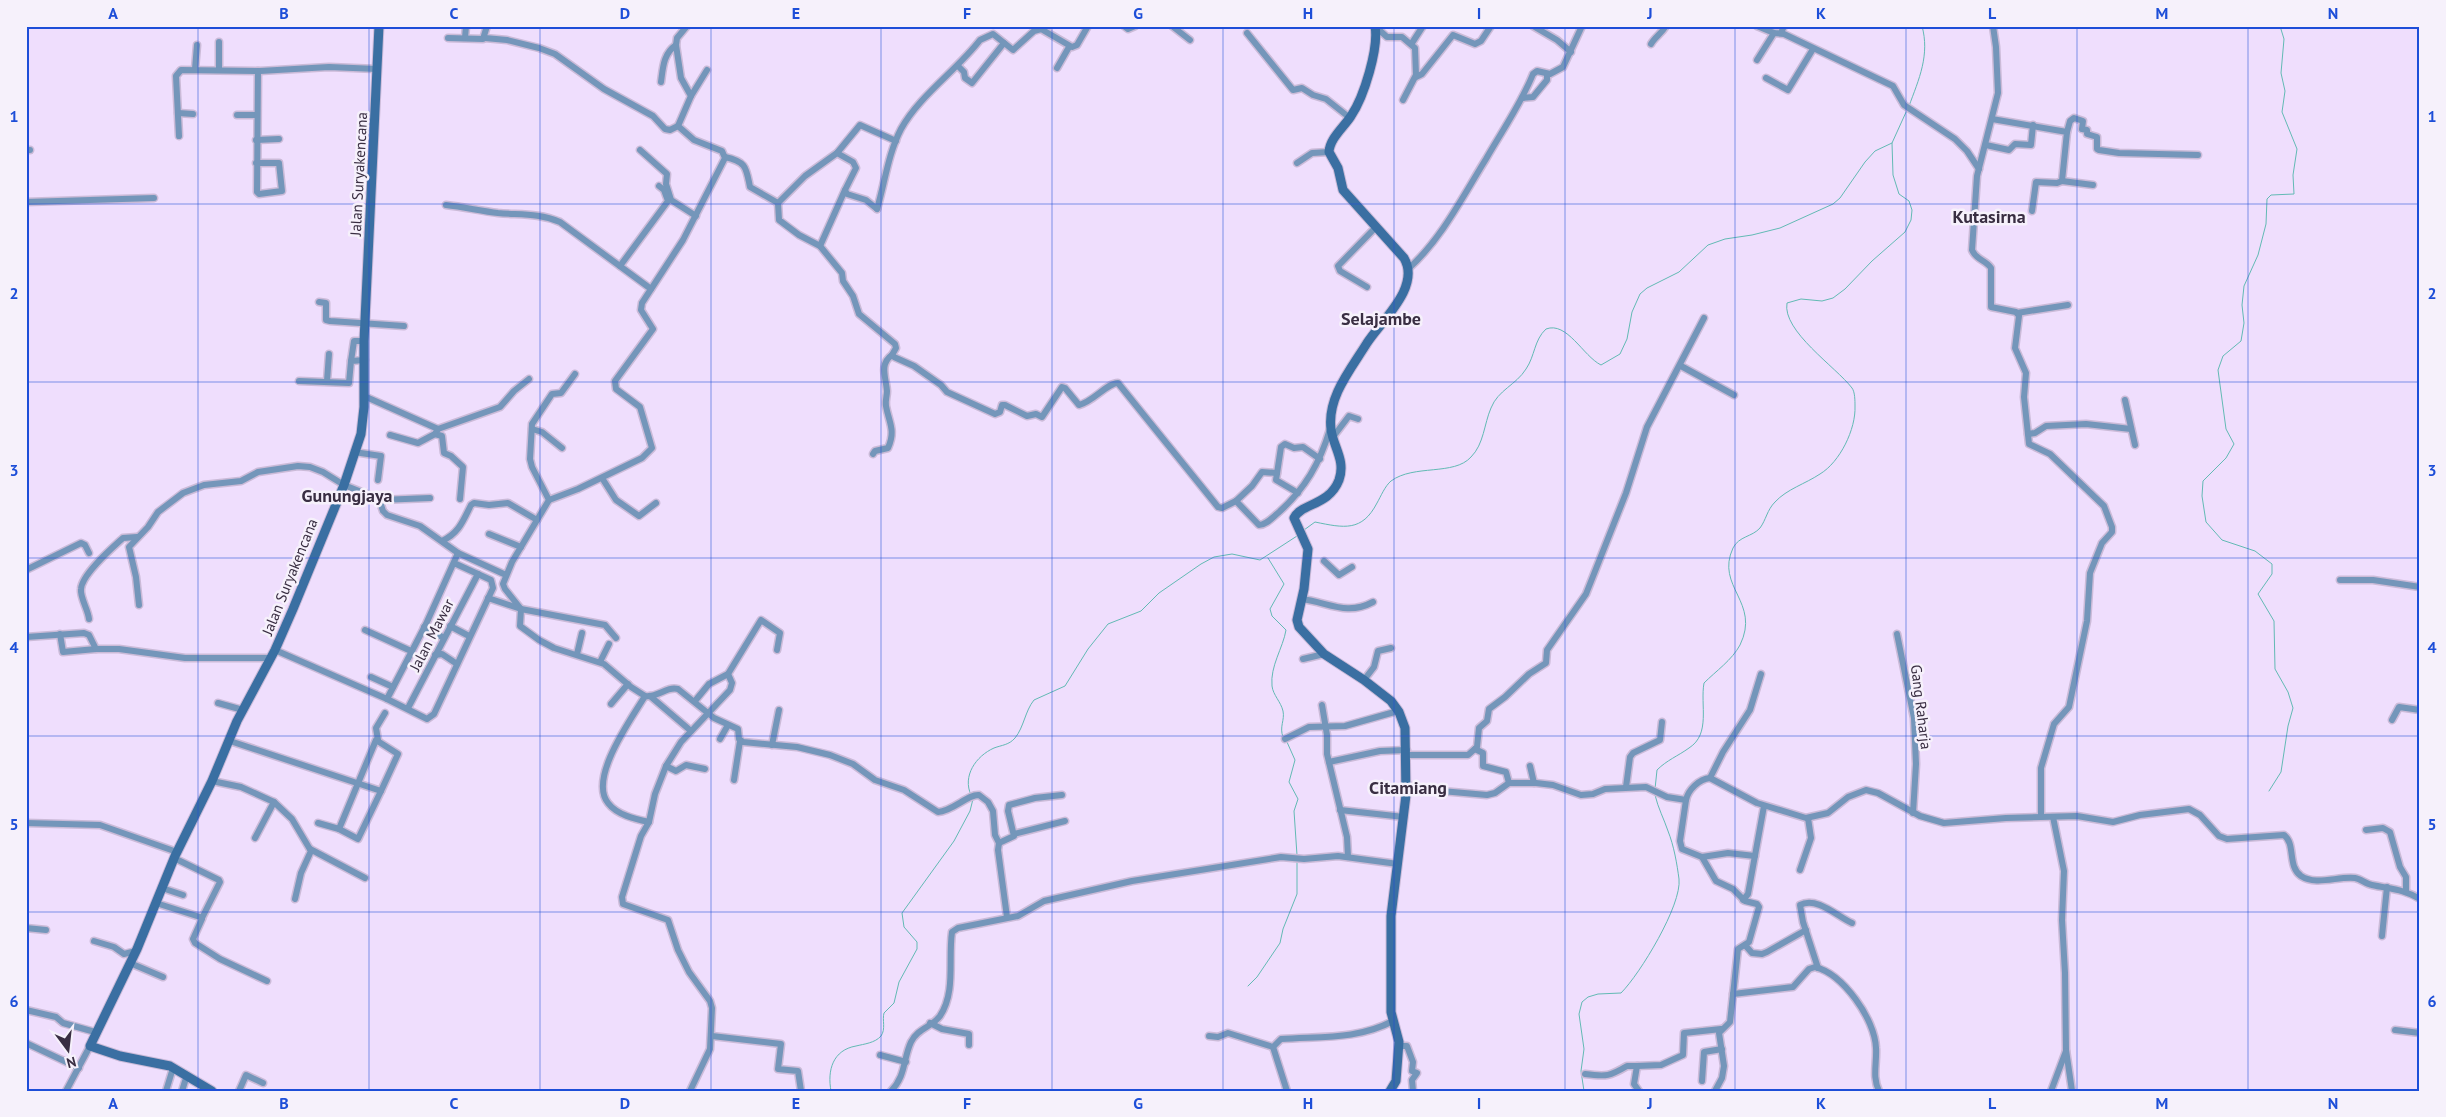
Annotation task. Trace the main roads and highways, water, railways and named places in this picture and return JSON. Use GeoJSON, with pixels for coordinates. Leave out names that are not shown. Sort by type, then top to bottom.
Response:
{"type":"FeatureCollection","features":[{"type":"Feature","properties":{"kind":"waterway"},"geometry":{"type":"LineString","coordinates":[[1909,106],[1920,76],[1924,57],[1925,47],[1922,26]]}},
{"type":"Feature","properties":{"kind":"waterway"},"geometry":{"type":"LineString","coordinates":[[2269,791],[2281,772],[2288,726],[2293,708],[2288,692],[2275,669],[2274,621],[2258,594],[2272,574],[2272,564],[2255,551],[2222,540],[2206,522],[2202,496],[2203,481],[2226,458],[2234,444],[2226,429],[2218,370],[2223,356],[2241,341],[2244,323],[2242,305],[2244,286],[2258,255],[2266,224],[2267,199],[2271,195],[2294,194],[2293,175],[2297,149],[2282,112],[2285,91],[2281,73],[2284,39],[2280,26]]}},
{"type":"Feature","properties":{"kind":"waterway"},"geometry":{"type":"LineString","coordinates":[[1655,789],[1657,770],[1689,748],[1700,735],[1703,718],[1704,683],[1733,656],[1740,645],[1745,630],[1745,617],[1742,606],[1729,574],[1729,562],[1733,548],[1739,541],[1760,528],[1770,508],[1780,497],[1827,469],[1840,453],[1850,434],[1855,415],[1853,390],[1801,337],[1788,314],[1787,303],[1801,299],[1822,301],[1833,298],[1905,232],[1911,220],[1912,210],[1909,201],[1899,194],[1893,175],[1892,143],[1907,110]]}},
{"type":"Feature","properties":{"kind":"waterway"},"geometry":{"type":"LineString","coordinates":[[1304,530],[1315,522],[1335,526],[1351,526],[1365,519],[1391,481],[1411,473],[1464,463],[1479,446],[1494,402],[1522,375],[1539,338],[1546,329],[1554,328],[1561,330],[1594,361],[1601,365],[1620,354],[1627,339],[1632,312],[1640,294],[1647,288],[1679,272],[1708,245],[1725,239],[1780,228],[1833,204],[1840,198],[1875,151],[1892,143]]}},
{"type":"Feature","properties":{"kind":"waterway"},"geometry":{"type":"LineString","coordinates":[[971,795],[968,781],[976,761],[987,752],[1015,738],[1034,700],[1065,686],[1088,649],[1108,624],[1141,611],[1159,593],[1214,557],[1232,554],[1260,560],[1297,536]]}},
{"type":"Feature","properties":{"kind":"waterway"},"geometry":{"type":"LineString","coordinates":[[1268,558],[1284,584],[1270,609],[1272,616],[1286,630],[1272,679],[1275,695],[1283,711],[1283,737]]}},
{"type":"Feature","properties":{"kind":"waterway"},"geometry":{"type":"LineString","coordinates":[[1287,742],[1295,760],[1289,782],[1298,799],[1294,811],[1297,855]]}},
{"type":"Feature","properties":{"kind":"waterway"},"geometry":{"type":"LineString","coordinates":[[1584,1091],[1581,1071],[1584,1049],[1579,1014],[1582,1002],[1588,997],[1598,994],[1621,993],[1629,984],[1658,939],[1674,905],[1678,891],[1679,879],[1674,849],[1655,795]]}},
{"type":"Feature","properties":{"kind":"waterway"},"geometry":{"type":"LineString","coordinates":[[831,1091],[831,1069],[837,1056],[848,1048],[869,1043],[881,1036],[884,1027],[884,1013],[894,1003],[899,982],[917,949],[917,942],[904,927],[902,913],[954,841],[970,811],[973,799]]}},
{"type":"Feature","properties":{"kind":"waterway"},"geometry":{"type":"LineString","coordinates":[[1248,986],[1257,977],[1280,943],[1283,929],[1297,894],[1297,861]]}},
{"type":"Feature","properties":{"kind":"district","name":"Kutasirna"},"geometry":{"type":"Point","coordinates":[1989,217]}},
{"type":"Feature","properties":{"kind":"district","name":"Selajambe"},"geometry":{"type":"Point","coordinates":[1381,319]}},
{"type":"Feature","properties":{"kind":"district","name":"Gunungjaya"},"geometry":{"type":"Point","coordinates":[347,496]}},
{"type":"Feature","properties":{"kind":"district","name":"Citamiang"},"geometry":{"type":"Point","coordinates":[1408,788]}}]}
